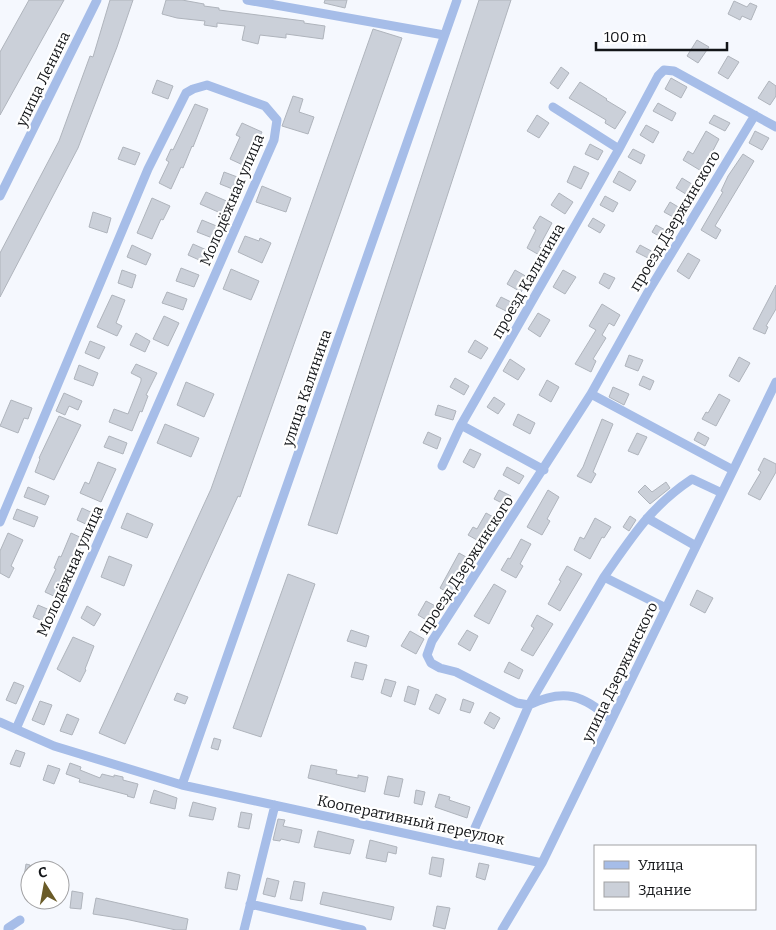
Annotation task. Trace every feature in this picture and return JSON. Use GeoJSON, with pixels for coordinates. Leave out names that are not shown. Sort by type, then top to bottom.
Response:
{"type":"FeatureCollection","features":[{"type":"Feature","properties":{"kind":"street","name":"улица Ленина"},"geometry":{"type":"LineString","coordinates":[[0,196],[97,0]]}},
{"type":"Feature","properties":{"kind":"street"},"geometry":{"type":"LineString","coordinates":[[247,0],[444,36]]}},
{"type":"Feature","properties":{"kind":"street","name":"улица Калинина"},"geometry":{"type":"LineString","coordinates":[[182,785],[457,0]]}},
{"type":"Feature","properties":{"kind":"street","name":"проезд Калинина"},"geometry":{"type":"LineString","coordinates":[[442,466],[461,425],[619,149],[658,76],[664,70],[674,71],[755,115]]}},
{"type":"Feature","properties":{"kind":"street","name":"Молодёжная улица"},"geometry":{"type":"LineString","coordinates":[[0,522],[148,169],[186,94],[193,89],[207,85],[265,106],[277,120],[274,140],[16,729]]}},
{"type":"Feature","properties":{"kind":"street"},"geometry":{"type":"LineString","coordinates":[[553,107],[619,149]]}},
{"type":"Feature","properties":{"kind":"street"},"geometry":{"type":"LineString","coordinates":[[755,115],[776,127]]}},
{"type":"Feature","properties":{"kind":"street","name":"проезд Дзержинского"},"geometry":{"type":"LineString","coordinates":[[529,705],[517,704],[456,672],[440,668],[432,663],[427,655],[432,641],[544,470],[591,394],[648,292],[755,115]]}},
{"type":"Feature","properties":{"kind":"street","name":"улица Дзержинского"},"geometry":{"type":"LineString","coordinates":[[502,930],[542,863],[776,382]]}},
{"type":"Feature","properties":{"kind":"street"},"geometry":{"type":"LineString","coordinates":[[591,394],[733,470]]}},
{"type":"Feature","properties":{"kind":"street"},"geometry":{"type":"LineString","coordinates":[[461,425],[544,470]]}},
{"type":"Feature","properties":{"kind":"street"},"geometry":{"type":"LineString","coordinates":[[467,846],[529,705],[604,577],[639,526],[671,493],[692,478],[722,493]]}},
{"type":"Feature","properties":{"kind":"street"},"geometry":{"type":"LineString","coordinates":[[648,518],[696,546]]}},
{"type":"Feature","properties":{"kind":"street"},"geometry":{"type":"LineString","coordinates":[[604,577],[666,608]]}},
{"type":"Feature","properties":{"kind":"street"},"geometry":{"type":"LineString","coordinates":[[529,705],[539,700],[567,696],[582,699],[596,706],[611,720]]}},
{"type":"Feature","properties":{"kind":"street","name":"Кооперативный переулок"},"geometry":{"type":"LineString","coordinates":[[0,722],[54,746],[182,785],[542,863]]}},
{"type":"Feature","properties":{"kind":"street"},"geometry":{"type":"LineString","coordinates":[[244,930],[275,805]]}},
{"type":"Feature","properties":{"kind":"street"},"geometry":{"type":"LineString","coordinates":[[250,904],[362,930]]}},
{"type":"Feature","properties":{"kind":"street"},"geometry":{"type":"LineString","coordinates":[[8,930],[8,928],[20,920]]}},
{"type":"Feature","properties":{"kind":"building"},"geometry":{"type":"Polygon","coordinates":[[[29,0],[64,0],[0,115],[0,52],[29,0]]]}},
{"type":"Feature","properties":{"kind":"building"},"geometry":{"type":"Polygon","coordinates":[[[110,0],[133,0],[78,148],[0,297],[0,253],[59,141],[90,56],[93,57],[110,0]]]}},
{"type":"Feature","properties":{"kind":"building"},"geometry":{"type":"Polygon","coordinates":[[[166,0],[182,0],[219,8],[219,10],[304,21],[304,23],[325,26],[323,39],[286,34],[286,38],[260,35],[258,44],[242,40],[245,26],[217,23],[217,27],[204,25],[205,21],[177,18],[162,14],[166,0]]]}},
{"type":"Feature","properties":{"kind":"building"},"geometry":{"type":"Polygon","coordinates":[[[325,0],[347,0],[345,8],[324,3],[325,0]]]}},
{"type":"Feature","properties":{"kind":"building"},"geometry":{"type":"Polygon","coordinates":[[[479,0],[511,0],[337,534],[308,525],[479,0]]]}},
{"type":"Feature","properties":{"kind":"building"},"geometry":{"type":"Polygon","coordinates":[[[734,1],[747,7],[750,3],[757,6],[751,20],[742,16],[740,20],[728,14],[734,1]]]}},
{"type":"Feature","properties":{"kind":"building"},"geometry":{"type":"Polygon","coordinates":[[[373,29],[402,38],[240,497],[238,496],[125,744],[99,733],[211,489],[373,29]]]}},
{"type":"Feature","properties":{"kind":"building"},"geometry":{"type":"Polygon","coordinates":[[[697,40],[709,47],[698,63],[687,56],[697,40]]]}},
{"type":"Feature","properties":{"kind":"building"},"geometry":{"type":"Polygon","coordinates":[[[728,56],[739,62],[728,79],[718,73],[728,56]]]}},
{"type":"Feature","properties":{"kind":"building"},"geometry":{"type":"Polygon","coordinates":[[[561,67],[569,73],[558,89],[550,83],[561,67]]]}},
{"type":"Feature","properties":{"kind":"building"},"geometry":{"type":"Polygon","coordinates":[[[671,78],[687,87],[681,98],[665,89],[671,78]]]}},
{"type":"Feature","properties":{"kind":"building"},"geometry":{"type":"Polygon","coordinates":[[[157,80],[173,86],[168,99],[152,93],[157,80]]]}},
{"type":"Feature","properties":{"kind":"building"},"geometry":{"type":"Polygon","coordinates":[[[769,81],[776,86],[776,96],[770,105],[758,98],[769,81]]]}},
{"type":"Feature","properties":{"kind":"building"},"geometry":{"type":"Polygon","coordinates":[[[580,82],[626,112],[615,129],[605,123],[606,120],[569,98],[580,82]]]}},
{"type":"Feature","properties":{"kind":"building"},"geometry":{"type":"Polygon","coordinates":[[[293,96],[303,99],[299,112],[314,117],[308,134],[282,126],[293,96]]]}},
{"type":"Feature","properties":{"kind":"building"},"geometry":{"type":"Polygon","coordinates":[[[658,103],[676,113],[672,121],[653,111],[658,103]]]}},
{"type":"Feature","properties":{"kind":"building"},"geometry":{"type":"Polygon","coordinates":[[[195,104],[208,109],[193,147],[171,189],[159,183],[169,162],[166,160],[171,149],[173,150],[195,104]]]}},
{"type":"Feature","properties":{"kind":"building"},"geometry":{"type":"Polygon","coordinates":[[[537,115],[549,123],[539,138],[527,131],[537,115]]]}},
{"type":"Feature","properties":{"kind":"building"},"geometry":{"type":"Polygon","coordinates":[[[714,115],[730,123],[725,131],[709,123],[714,115]]]}},
{"type":"Feature","properties":{"kind":"building"},"geometry":{"type":"Polygon","coordinates":[[[242,123],[262,132],[245,166],[230,159],[240,137],[236,135],[242,123]]]}},
{"type":"Feature","properties":{"kind":"building"},"geometry":{"type":"Polygon","coordinates":[[[646,125],[659,132],[653,143],[640,135],[646,125]]]}},
{"type":"Feature","properties":{"kind":"building"},"geometry":{"type":"Polygon","coordinates":[[[706,131],[719,139],[703,172],[683,160],[688,151],[693,154],[706,131]]]}},
{"type":"Feature","properties":{"kind":"building"},"geometry":{"type":"Polygon","coordinates":[[[755,131],[769,138],[762,150],[749,143],[755,131]]]}},
{"type":"Feature","properties":{"kind":"building"},"geometry":{"type":"Polygon","coordinates":[[[590,144],[603,151],[598,160],[585,154],[590,144]]]}},
{"type":"Feature","properties":{"kind":"building"},"geometry":{"type":"Polygon","coordinates":[[[123,147],[140,153],[135,165],[118,159],[123,147]]]}},
{"type":"Feature","properties":{"kind":"building"},"geometry":{"type":"Polygon","coordinates":[[[633,149],[645,155],[641,164],[628,157],[633,149]]]}},
{"type":"Feature","properties":{"kind":"building"},"geometry":{"type":"Polygon","coordinates":[[[743,154],[754,161],[715,226],[721,230],[716,239],[701,230],[723,192],[721,191],[728,176],[743,154]]]}},
{"type":"Feature","properties":{"kind":"building"},"geometry":{"type":"Polygon","coordinates":[[[574,166],[589,173],[581,189],[567,182],[574,166]]]}},
{"type":"Feature","properties":{"kind":"building"},"geometry":{"type":"Polygon","coordinates":[[[619,171],[636,181],[630,191],[613,182],[619,171]]]}},
{"type":"Feature","properties":{"kind":"building"},"geometry":{"type":"Polygon","coordinates":[[[224,172],[240,178],[235,190],[220,184],[224,172]]]}},
{"type":"Feature","properties":{"kind":"building"},"geometry":{"type":"Polygon","coordinates":[[[682,178],[695,186],[689,196],[676,188],[682,178]]]}},
{"type":"Feature","properties":{"kind":"building"},"geometry":{"type":"Polygon","coordinates":[[[262,186],[291,198],[286,212],[256,202],[262,186]]]}},
{"type":"Feature","properties":{"kind":"building"},"geometry":{"type":"Polygon","coordinates":[[[206,192],[231,203],[225,215],[200,204],[206,192]]]}},
{"type":"Feature","properties":{"kind":"building"},"geometry":{"type":"Polygon","coordinates":[[[559,193],[573,202],[565,214],[551,205],[559,193]]]}},
{"type":"Feature","properties":{"kind":"building"},"geometry":{"type":"Polygon","coordinates":[[[605,196],[618,203],[613,212],[600,205],[605,196]]]}},
{"type":"Feature","properties":{"kind":"building"},"geometry":{"type":"Polygon","coordinates":[[[152,198],[170,206],[163,220],[161,219],[152,239],[137,233],[152,198]]]}},
{"type":"Feature","properties":{"kind":"building"},"geometry":{"type":"Polygon","coordinates":[[[670,202],[680,208],[675,218],[664,212],[670,202]]]}},
{"type":"Feature","properties":{"kind":"building"},"geometry":{"type":"Polygon","coordinates":[[[93,212],[111,218],[107,233],[89,227],[93,212]]]}},
{"type":"Feature","properties":{"kind":"building"},"geometry":{"type":"Polygon","coordinates":[[[540,216],[552,223],[539,247],[544,249],[541,256],[527,248],[536,230],[533,228],[540,216]]]}},
{"type":"Feature","properties":{"kind":"building"},"geometry":{"type":"Polygon","coordinates":[[[593,218],[605,225],[600,233],[588,226],[593,218]]]}},
{"type":"Feature","properties":{"kind":"building"},"geometry":{"type":"Polygon","coordinates":[[[202,220],[219,227],[215,239],[197,232],[202,220]]]}},
{"type":"Feature","properties":{"kind":"building"},"geometry":{"type":"Polygon","coordinates":[[[656,225],[669,232],[664,239],[652,232],[656,225]]]}},
{"type":"Feature","properties":{"kind":"building"},"geometry":{"type":"Polygon","coordinates":[[[245,236],[259,241],[260,238],[271,243],[262,263],[238,252],[245,236]]]}},
{"type":"Feature","properties":{"kind":"building"},"geometry":{"type":"Polygon","coordinates":[[[193,244],[211,252],[206,263],[188,255],[193,244]]]}},
{"type":"Feature","properties":{"kind":"building"},"geometry":{"type":"Polygon","coordinates":[[[132,245],[151,254],[146,265],[127,257],[132,245]]]}},
{"type":"Feature","properties":{"kind":"building"},"geometry":{"type":"Polygon","coordinates":[[[640,245],[655,253],[652,260],[636,252],[640,245]]]}},
{"type":"Feature","properties":{"kind":"building"},"geometry":{"type":"Polygon","coordinates":[[[688,253],[700,260],[689,279],[677,271],[688,253]]]}},
{"type":"Feature","properties":{"kind":"building"},"geometry":{"type":"Polygon","coordinates":[[[181,268],[199,275],[194,287],[176,281],[181,268]]]}},
{"type":"Feature","properties":{"kind":"building"},"geometry":{"type":"Polygon","coordinates":[[[231,269],[259,281],[251,300],[223,289],[231,269]]]}},
{"type":"Feature","properties":{"kind":"building"},"geometry":{"type":"Polygon","coordinates":[[[122,270],[136,275],[132,288],[118,283],[122,270]]]}},
{"type":"Feature","properties":{"kind":"building"},"geometry":{"type":"Polygon","coordinates":[[[515,270],[529,278],[521,292],[507,284],[515,270]]]}},
{"type":"Feature","properties":{"kind":"building"},"geometry":{"type":"Polygon","coordinates":[[[563,270],[576,277],[565,294],[553,287],[563,270]]]}},
{"type":"Feature","properties":{"kind":"building"},"geometry":{"type":"Polygon","coordinates":[[[604,273],[615,278],[609,289],[599,283],[604,273]]]}},
{"type":"Feature","properties":{"kind":"building"},"geometry":{"type":"Polygon","coordinates":[[[776,285],[776,309],[766,326],[768,327],[765,334],[753,329],[776,285]]]}},
{"type":"Feature","properties":{"kind":"building"},"geometry":{"type":"Polygon","coordinates":[[[167,292],[187,299],[183,310],[162,303],[167,292]]]}},
{"type":"Feature","properties":{"kind":"building"},"geometry":{"type":"Polygon","coordinates":[[[112,295],[125,300],[116,323],[122,326],[117,336],[97,327],[112,295]]]}},
{"type":"Feature","properties":{"kind":"building"},"geometry":{"type":"Polygon","coordinates":[[[501,297],[513,303],[508,312],[496,306],[501,297]]]}},
{"type":"Feature","properties":{"kind":"building"},"geometry":{"type":"Polygon","coordinates":[[[602,304],[620,315],[614,326],[609,323],[602,335],[606,338],[593,359],[596,361],[591,372],[575,364],[596,330],[589,326],[602,304]]]}},
{"type":"Feature","properties":{"kind":"building"},"geometry":{"type":"Polygon","coordinates":[[[538,313],[550,320],[540,337],[528,329],[538,313]]]}},
{"type":"Feature","properties":{"kind":"building"},"geometry":{"type":"Polygon","coordinates":[[[164,316],[179,323],[168,346],[153,339],[164,316]]]}},
{"type":"Feature","properties":{"kind":"building"},"geometry":{"type":"Polygon","coordinates":[[[136,333],[150,341],[145,352],[130,345],[136,333]]]}},
{"type":"Feature","properties":{"kind":"building"},"geometry":{"type":"Polygon","coordinates":[[[475,340],[488,348],[481,359],[468,352],[475,340]]]}},
{"type":"Feature","properties":{"kind":"building"},"geometry":{"type":"Polygon","coordinates":[[[90,341],[105,347],[99,359],[85,353],[90,341]]]}},
{"type":"Feature","properties":{"kind":"building"},"geometry":{"type":"Polygon","coordinates":[[[629,355],[643,360],[638,371],[625,366],[629,355]]]}},
{"type":"Feature","properties":{"kind":"building"},"geometry":{"type":"Polygon","coordinates":[[[739,357],[750,363],[739,382],[729,376],[739,357]]]}},
{"type":"Feature","properties":{"kind":"building"},"geometry":{"type":"Polygon","coordinates":[[[510,359],[525,369],[518,380],[503,371],[510,359]]]}},
{"type":"Feature","properties":{"kind":"building"},"geometry":{"type":"Polygon","coordinates":[[[136,364],[157,373],[146,395],[148,396],[142,412],[140,411],[132,431],[109,422],[114,409],[128,414],[141,381],[141,378],[131,373],[136,364]]]}},
{"type":"Feature","properties":{"kind":"building"},"geometry":{"type":"Polygon","coordinates":[[[79,365],[98,373],[93,386],[74,379],[79,365]]]}},
{"type":"Feature","properties":{"kind":"building"},"geometry":{"type":"Polygon","coordinates":[[[643,376],[654,381],[650,390],[639,385],[643,376]]]}},
{"type":"Feature","properties":{"kind":"building"},"geometry":{"type":"Polygon","coordinates":[[[455,378],[469,386],[464,395],[450,387],[455,378]]]}},
{"type":"Feature","properties":{"kind":"building"},"geometry":{"type":"Polygon","coordinates":[[[547,380],[559,387],[551,402],[539,395],[547,380]]]}},
{"type":"Feature","properties":{"kind":"building"},"geometry":{"type":"Polygon","coordinates":[[[186,382],[214,394],[204,417],[177,405],[186,382]]]}},
{"type":"Feature","properties":{"kind":"building"},"geometry":{"type":"Polygon","coordinates":[[[613,387],[629,394],[624,405],[609,397],[613,387]]]}},
{"type":"Feature","properties":{"kind":"building"},"geometry":{"type":"Polygon","coordinates":[[[64,393],[82,401],[78,410],[69,406],[65,415],[56,411],[64,393]]]}},
{"type":"Feature","properties":{"kind":"building"},"geometry":{"type":"Polygon","coordinates":[[[719,394],[730,400],[716,426],[702,419],[706,412],[708,413],[719,394]]]}},
{"type":"Feature","properties":{"kind":"building"},"geometry":{"type":"Polygon","coordinates":[[[494,397],[505,404],[498,414],[487,407],[494,397]]]}},
{"type":"Feature","properties":{"kind":"building"},"geometry":{"type":"Polygon","coordinates":[[[11,400],[32,408],[28,419],[24,418],[18,433],[0,426],[11,400]]]}},
{"type":"Feature","properties":{"kind":"building"},"geometry":{"type":"Polygon","coordinates":[[[438,405],[456,411],[453,420],[435,415],[438,405]]]}},
{"type":"Feature","properties":{"kind":"building"},"geometry":{"type":"Polygon","coordinates":[[[518,414],[535,423],[530,434],[513,425],[518,414]]]}},
{"type":"Feature","properties":{"kind":"building"},"geometry":{"type":"Polygon","coordinates":[[[59,416],[81,425],[54,480],[35,472],[39,458],[59,416]]]}},
{"type":"Feature","properties":{"kind":"building"},"geometry":{"type":"Polygon","coordinates":[[[602,419],[613,424],[593,472],[596,474],[591,483],[577,476],[583,467],[602,419]]]}},
{"type":"Feature","properties":{"kind":"building"},"geometry":{"type":"Polygon","coordinates":[[[165,424],[199,438],[191,457],[157,443],[165,424]]]}},
{"type":"Feature","properties":{"kind":"building"},"geometry":{"type":"Polygon","coordinates":[[[428,432],[441,438],[437,449],[423,443],[428,432]]]}},
{"type":"Feature","properties":{"kind":"building"},"geometry":{"type":"Polygon","coordinates":[[[698,432],[709,438],[705,446],[694,440],[698,432]]]}},
{"type":"Feature","properties":{"kind":"building"},"geometry":{"type":"Polygon","coordinates":[[[637,433],[647,437],[638,455],[628,451],[637,433]]]}},
{"type":"Feature","properties":{"kind":"building"},"geometry":{"type":"Polygon","coordinates":[[[109,436],[127,443],[123,454],[104,447],[109,436]]]}},
{"type":"Feature","properties":{"kind":"building"},"geometry":{"type":"Polygon","coordinates":[[[470,449],[481,454],[474,468],[463,462],[470,449]]]}},
{"type":"Feature","properties":{"kind":"building"},"geometry":{"type":"Polygon","coordinates":[[[764,458],[776,464],[776,472],[760,500],[748,494],[761,472],[758,470],[764,458]]]}},
{"type":"Feature","properties":{"kind":"building"},"geometry":{"type":"Polygon","coordinates":[[[98,462],[116,469],[101,502],[80,493],[85,482],[89,484],[98,462]]]}},
{"type":"Feature","properties":{"kind":"building"},"geometry":{"type":"Polygon","coordinates":[[[507,467],[524,476],[519,484],[503,475],[507,467]]]}},
{"type":"Feature","properties":{"kind":"building"},"geometry":{"type":"Polygon","coordinates":[[[666,482],[670,488],[650,504],[638,492],[645,485],[652,492],[666,482]]]}},
{"type":"Feature","properties":{"kind":"building"},"geometry":{"type":"Polygon","coordinates":[[[28,487],[49,496],[45,505],[24,497],[28,487]]]}},
{"type":"Feature","properties":{"kind":"building"},"geometry":{"type":"Polygon","coordinates":[[[499,490],[511,496],[506,505],[494,499],[499,490]]]}},
{"type":"Feature","properties":{"kind":"building"},"geometry":{"type":"Polygon","coordinates":[[[548,490],[559,497],[547,519],[550,521],[542,535],[527,527],[548,490]]]}},
{"type":"Feature","properties":{"kind":"building"},"geometry":{"type":"Polygon","coordinates":[[[82,508],[95,514],[90,526],[77,520],[82,508]]]}},
{"type":"Feature","properties":{"kind":"building"},"geometry":{"type":"Polygon","coordinates":[[[17,509],[38,517],[34,527],[13,519],[17,509]]]}},
{"type":"Feature","properties":{"kind":"building"},"geometry":{"type":"Polygon","coordinates":[[[127,513],[153,524],[147,538],[121,528],[127,513]]]}},
{"type":"Feature","properties":{"kind":"building"},"geometry":{"type":"Polygon","coordinates":[[[486,513],[499,520],[484,544],[468,535],[473,527],[477,529],[486,513]]]}},
{"type":"Feature","properties":{"kind":"building"},"geometry":{"type":"Polygon","coordinates":[[[630,516],[636,520],[629,531],[623,527],[630,516]]]}},
{"type":"Feature","properties":{"kind":"building"},"geometry":{"type":"Polygon","coordinates":[[[595,518],[611,527],[604,538],[602,537],[590,559],[574,550],[580,537],[584,539],[595,518]]]}},
{"type":"Feature","properties":{"kind":"building"},"geometry":{"type":"Polygon","coordinates":[[[8,533],[23,540],[11,566],[14,568],[9,578],[0,573],[0,551],[8,533]]]}},
{"type":"Feature","properties":{"kind":"building"},"geometry":{"type":"Polygon","coordinates":[[[71,533],[84,539],[58,598],[45,592],[56,569],[54,568],[59,556],[61,557],[71,533]]]}},
{"type":"Feature","properties":{"kind":"building"},"geometry":{"type":"Polygon","coordinates":[[[521,539],[531,544],[520,564],[523,566],[516,578],[501,570],[508,558],[510,559],[521,539]]]}},
{"type":"Feature","properties":{"kind":"building"},"geometry":{"type":"Polygon","coordinates":[[[459,553],[475,562],[454,596],[440,588],[459,553]]]}},
{"type":"Feature","properties":{"kind":"building"},"geometry":{"type":"Polygon","coordinates":[[[109,556],[132,565],[124,586],[101,577],[109,556]]]}},
{"type":"Feature","properties":{"kind":"building"},"geometry":{"type":"Polygon","coordinates":[[[567,566],[582,574],[560,611],[548,604],[567,566]]]}},
{"type":"Feature","properties":{"kind":"building"},"geometry":{"type":"Polygon","coordinates":[[[288,574],[315,584],[261,737],[233,728],[288,574]]]}},
{"type":"Feature","properties":{"kind":"building"},"geometry":{"type":"Polygon","coordinates":[[[494,584],[506,591],[489,624],[474,616],[494,584]]]}},
{"type":"Feature","properties":{"kind":"building"},"geometry":{"type":"Polygon","coordinates":[[[697,590],[713,598],[705,613],[690,605],[697,590]]]}},
{"type":"Feature","properties":{"kind":"building"},"geometry":{"type":"Polygon","coordinates":[[[426,601],[441,609],[433,624],[418,615],[426,601]]]}},
{"type":"Feature","properties":{"kind":"building"},"geometry":{"type":"Polygon","coordinates":[[[38,605],[52,611],[47,623],[33,617],[38,605]]]}},
{"type":"Feature","properties":{"kind":"building"},"geometry":{"type":"Polygon","coordinates":[[[87,606],[101,614],[94,626],[81,618],[87,606]]]}},
{"type":"Feature","properties":{"kind":"building"},"geometry":{"type":"Polygon","coordinates":[[[537,615],[553,624],[533,656],[521,650],[534,628],[531,626],[537,615]]]}},
{"type":"Feature","properties":{"kind":"building"},"geometry":{"type":"Polygon","coordinates":[[[351,630],[369,636],[366,647],[347,641],[351,630]]]}},
{"type":"Feature","properties":{"kind":"building"},"geometry":{"type":"Polygon","coordinates":[[[467,630],[478,636],[470,651],[458,644],[467,630]]]}},
{"type":"Feature","properties":{"kind":"building"},"geometry":{"type":"Polygon","coordinates":[[[410,631],[424,639],[416,654],[401,646],[410,631]]]}},
{"type":"Feature","properties":{"kind":"building"},"geometry":{"type":"Polygon","coordinates":[[[73,637],[94,646],[80,682],[57,669],[73,637]]]}},
{"type":"Feature","properties":{"kind":"building"},"geometry":{"type":"Polygon","coordinates":[[[355,662],[367,665],[363,680],[351,677],[355,662]]]}},
{"type":"Feature","properties":{"kind":"building"},"geometry":{"type":"Polygon","coordinates":[[[509,662],[523,670],[519,679],[504,672],[509,662]]]}},
{"type":"Feature","properties":{"kind":"building"},"geometry":{"type":"Polygon","coordinates":[[[385,679],[396,682],[391,697],[381,693],[385,679]]]}},
{"type":"Feature","properties":{"kind":"building"},"geometry":{"type":"Polygon","coordinates":[[[14,682],[24,686],[16,704],[6,700],[14,682]]]}},
{"type":"Feature","properties":{"kind":"building"},"geometry":{"type":"Polygon","coordinates":[[[408,686],[419,690],[415,705],[404,701],[408,686]]]}},
{"type":"Feature","properties":{"kind":"building"},"geometry":{"type":"Polygon","coordinates":[[[177,693],[188,697],[185,704],[174,700],[177,693]]]}},
{"type":"Feature","properties":{"kind":"building"},"geometry":{"type":"Polygon","coordinates":[[[436,694],[446,699],[439,714],[429,709],[436,694]]]}},
{"type":"Feature","properties":{"kind":"building"},"geometry":{"type":"Polygon","coordinates":[[[463,699],[474,703],[470,713],[460,710],[463,699]]]}},
{"type":"Feature","properties":{"kind":"building"},"geometry":{"type":"Polygon","coordinates":[[[40,701],[52,705],[44,725],[32,720],[40,701]]]}},
{"type":"Feature","properties":{"kind":"building"},"geometry":{"type":"Polygon","coordinates":[[[490,712],[500,718],[494,729],[484,723],[490,712]]]}},
{"type":"Feature","properties":{"kind":"building"},"geometry":{"type":"Polygon","coordinates":[[[67,714],[79,719],[72,735],[60,731],[67,714]]]}},
{"type":"Feature","properties":{"kind":"building"},"geometry":{"type":"Polygon","coordinates":[[[214,738],[221,740],[218,750],[211,748],[214,738]]]}},
{"type":"Feature","properties":{"kind":"building"},"geometry":{"type":"Polygon","coordinates":[[[16,750],[25,753],[20,767],[10,764],[16,750]]]}},
{"type":"Feature","properties":{"kind":"building"},"geometry":{"type":"Polygon","coordinates":[[[70,763],[81,767],[80,770],[100,778],[102,774],[114,777],[114,775],[123,777],[123,780],[138,784],[134,798],[79,782],[80,779],[66,774],[70,763]]]}},
{"type":"Feature","properties":{"kind":"building"},"geometry":{"type":"Polygon","coordinates":[[[48,765],[60,769],[54,784],[43,780],[48,765]]]}},
{"type":"Feature","properties":{"kind":"building"},"geometry":{"type":"Polygon","coordinates":[[[311,765],[337,770],[336,774],[358,778],[358,775],[368,777],[365,792],[308,778],[311,765]]]}},
{"type":"Feature","properties":{"kind":"building"},"geometry":{"type":"Polygon","coordinates":[[[388,776],[403,779],[399,797],[384,794],[388,776]]]}},
{"type":"Feature","properties":{"kind":"building"},"geometry":{"type":"Polygon","coordinates":[[[154,790],[177,798],[175,809],[150,803],[154,790]]]}},
{"type":"Feature","properties":{"kind":"building"},"geometry":{"type":"Polygon","coordinates":[[[416,790],[425,792],[422,805],[414,803],[416,790]]]}},
{"type":"Feature","properties":{"kind":"building"},"geometry":{"type":"Polygon","coordinates":[[[439,794],[450,797],[449,800],[470,807],[467,818],[435,807],[439,794]]]}},
{"type":"Feature","properties":{"kind":"building"},"geometry":{"type":"Polygon","coordinates":[[[193,802],[216,808],[213,820],[189,816],[193,802]]]}},
{"type":"Feature","properties":{"kind":"building"},"geometry":{"type":"Polygon","coordinates":[[[241,812],[252,814],[249,829],[238,827],[241,812]]]}},
{"type":"Feature","properties":{"kind":"building"},"geometry":{"type":"Polygon","coordinates":[[[278,819],[285,820],[283,826],[302,830],[299,843],[281,839],[280,841],[273,840],[278,819]]]}},
{"type":"Feature","properties":{"kind":"building"},"geometry":{"type":"Polygon","coordinates":[[[318,831],[354,840],[350,854],[314,847],[318,831]]]}},
{"type":"Feature","properties":{"kind":"building"},"geometry":{"type":"Polygon","coordinates":[[[370,840],[397,847],[396,854],[388,852],[386,862],[366,858],[370,840]]]}},
{"type":"Feature","properties":{"kind":"building"},"geometry":{"type":"Polygon","coordinates":[[[432,857],[444,859],[441,877],[429,874],[432,857]]]}},
{"type":"Feature","properties":{"kind":"building"},"geometry":{"type":"Polygon","coordinates":[[[479,863],[489,865],[485,880],[476,877],[479,863]]]}},
{"type":"Feature","properties":{"kind":"building"},"geometry":{"type":"Polygon","coordinates":[[[228,872],[240,875],[237,890],[225,888],[228,872]]]}},
{"type":"Feature","properties":{"kind":"building"},"geometry":{"type":"Polygon","coordinates":[[[267,878],[279,881],[275,897],[263,894],[267,878]]]}},
{"type":"Feature","properties":{"kind":"building"},"geometry":{"type":"Polygon","coordinates":[[[294,881],[305,883],[302,901],[290,899],[294,881]]]}},
{"type":"Feature","properties":{"kind":"building"},"geometry":{"type":"Polygon","coordinates":[[[72,891],[83,893],[81,909],[70,908],[72,891]]]}},
{"type":"Feature","properties":{"kind":"building"},"geometry":{"type":"Polygon","coordinates":[[[323,892],[394,907],[391,920],[320,904],[323,892]]]}},
{"type":"Feature","properties":{"kind":"building"},"geometry":{"type":"Polygon","coordinates":[[[96,898],[188,919],[186,930],[176,930],[93,914],[96,898]]]}},
{"type":"Feature","properties":{"kind":"building"},"geometry":{"type":"Polygon","coordinates":[[[437,906],[450,908],[445,929],[433,926],[437,906]]]}}]}
